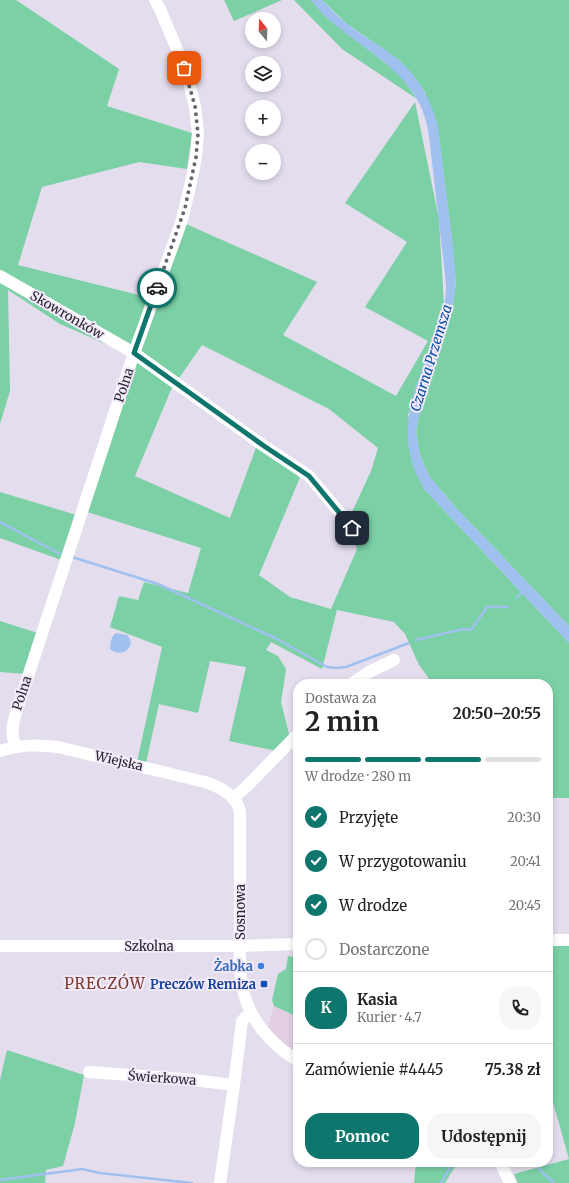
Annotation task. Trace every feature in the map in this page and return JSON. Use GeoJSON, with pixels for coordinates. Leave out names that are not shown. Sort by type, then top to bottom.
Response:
{"type":"FeatureCollection","features":[{"type":"Feature","properties":{"kind":"street","name":"Polna"},"geometry":{"type":"LineString","coordinates":[[16,747],[13,739],[12,728],[15,716],[134,353],[185,208],[196,157],[198,134],[195,106],[187,76],[167,24],[155,0]]}},
{"type":"Feature","properties":{"kind":"street","name":"Skowronków"},"geometry":{"type":"LineString","coordinates":[[0,276],[134,353],[264,446],[309,476],[352,528]]}},
{"type":"Feature","properties":{"kind":"street"},"geometry":{"type":"LineString","coordinates":[[358,679],[369,672],[394,660]]}},
{"type":"Feature","properties":{"kind":"street"},"geometry":{"type":"LineString","coordinates":[[233,798],[245,788],[293,739]]}},
{"type":"Feature","properties":{"kind":"street","name":"Wiejska"},"geometry":{"type":"LineString","coordinates":[[0,751],[36,744],[58,747],[205,782],[217,786],[233,798]]}},
{"type":"Feature","properties":{"kind":"street","name":"Sosnowa"},"geometry":{"type":"LineString","coordinates":[[233,798],[240,811],[240,946],[243,991],[251,1014],[258,1024],[270,1040],[293,1058]]}},
{"type":"Feature","properties":{"kind":"street"},"geometry":{"type":"LineString","coordinates":[[553,940],[569,940]]}},
{"type":"Feature","properties":{"kind":"street","name":"Szkolna"},"geometry":{"type":"LineString","coordinates":[[0,946],[240,946],[293,944]]}},
{"type":"Feature","properties":{"kind":"street"},"geometry":{"type":"LineString","coordinates":[[220,1183],[242,1021],[251,1014]]}},
{"type":"Feature","properties":{"kind":"street","name":"Świerkowa"},"geometry":{"type":"LineString","coordinates":[[89,1072],[184,1079],[234,1085]]}},
{"type":"Feature","properties":{"kind":"street"},"geometry":{"type":"LineString","coordinates":[[502,1167],[510,1183]]}},
{"type":"Feature","properties":{"kind":"shaded area"},"geometry":{"type":"Polygon","coordinates":[[[274,1006],[293,1015],[293,1052],[267,1029],[274,1006]]]}},
{"type":"Feature","properties":{"kind":"green space"},"geometry":{"type":"Polygon","coordinates":[[[0,0],[16,0],[119,69],[107,106],[192,133],[187,169],[139,162],[42,187],[18,265],[147,297],[131,355],[60,324],[8,290],[10,391],[0,424],[0,0]]]}},
{"type":"Feature","properties":{"kind":"green space"},"geometry":{"type":"Polygon","coordinates":[[[224,0],[282,0],[255,12],[245,12],[245,16],[234,21],[224,0]]]}},
{"type":"Feature","properties":{"kind":"green space"},"geometry":{"type":"Polygon","coordinates":[[[294,0],[311,0],[327,18],[392,68],[404,80],[417,99],[342,49],[294,0]]]}},
{"type":"Feature","properties":{"kind":"green space"},"geometry":{"type":"Polygon","coordinates":[[[322,0],[569,0],[569,626],[457,509],[429,476],[421,458],[416,432],[420,410],[451,315],[456,283],[449,217],[425,92],[399,60],[347,24],[322,0]]]}},
{"type":"Feature","properties":{"kind":"green space"},"geometry":{"type":"Polygon","coordinates":[[[415,102],[439,219],[444,305],[408,415],[424,489],[569,643],[569,798],[553,798],[553,679],[429,679],[419,665],[405,634],[394,622],[337,610],[322,669],[271,642],[266,650],[278,656],[286,669],[281,702],[290,738],[277,751],[229,741],[246,667],[210,661],[198,713],[159,704],[146,763],[137,762],[162,647],[110,627],[119,596],[138,600],[144,582],[188,593],[201,548],[84,511],[137,362],[173,385],[135,476],[230,518],[257,445],[301,475],[259,575],[290,597],[331,609],[357,549],[347,523],[371,471],[378,448],[329,409],[202,345],[177,381],[141,352],[186,224],[317,282],[283,335],[396,396],[428,341],[365,307],[407,242],[345,203],[415,102]]]}},
{"type":"Feature","properties":{"kind":"green space"},"geometry":{"type":"Polygon","coordinates":[[[0,492],[80,516],[64,561],[0,538],[0,492]]]}},
{"type":"Feature","properties":{"kind":"green space"},"geometry":{"type":"Polygon","coordinates":[[[0,621],[41,634],[26,674],[0,672],[0,621]]]}},
{"type":"Feature","properties":{"kind":"green space"},"geometry":{"type":"Polygon","coordinates":[[[553,946],[569,946],[569,1159],[553,1103],[553,946]]]}},
{"type":"Feature","properties":{"kind":"green space"},"geometry":{"type":"Polygon","coordinates":[[[288,956],[293,957],[293,1015],[274,1006],[272,1000],[278,974],[286,969],[288,956]]]}},
{"type":"Feature","properties":{"kind":"green space"},"geometry":{"type":"Polygon","coordinates":[[[7,1050],[84,1075],[75,1123],[63,1166],[46,1170],[45,1183],[0,1183],[0,1080],[7,1050]]]}},
{"type":"Feature","properties":{"kind":"green space"},"geometry":{"type":"Polygon","coordinates":[[[569,1159],[569,1183],[518,1183],[514,1174],[540,1167],[553,1167],[553,1163],[569,1159]]]}},
{"type":"Feature","properties":{"kind":"green space"},"geometry":{"type":"Polygon","coordinates":[[[416,1167],[455,1167],[445,1183],[414,1183],[416,1167]]]}},
{"type":"Feature","properties":{"kind":"water","name":"Czarna Przemsza"},"geometry":{"type":"Polygon","coordinates":[[[311,0],[322,0],[347,24],[400,61],[419,83],[432,109],[438,127],[453,246],[456,283],[451,315],[420,410],[416,432],[421,458],[429,476],[457,509],[569,626],[569,643],[424,489],[414,469],[409,450],[409,414],[413,396],[442,313],[446,291],[429,136],[424,113],[410,88],[389,66],[338,28],[311,0]]]}},
{"type":"Feature","properties":{"kind":"water"},"geometry":{"type":"Polygon","coordinates":[[[116,633],[127,635],[130,639],[130,647],[124,652],[119,653],[110,649],[112,638],[116,633]]]}},
{"type":"Feature","properties":{"kind":"waterway"},"geometry":{"type":"LineString","coordinates":[[0,522],[60,554]]}},
{"type":"Feature","properties":{"kind":"waterway"},"geometry":{"type":"LineString","coordinates":[[72,557],[158,584],[277,639],[327,667],[346,667],[409,643]]}},
{"type":"Feature","properties":{"kind":"waterway"},"geometry":{"type":"LineString","coordinates":[[517,598],[523,591]]}},
{"type":"Feature","properties":{"kind":"waterway"},"geometry":{"type":"LineString","coordinates":[[416,640],[463,629],[471,630],[487,607],[508,607]]}},
{"type":"Feature","properties":{"kind":"waterway"},"geometry":{"type":"LineString","coordinates":[[441,1183],[450,1167]]}},
{"type":"Feature","properties":{"kind":"waterway"},"geometry":{"type":"LineString","coordinates":[[538,1167],[554,1183]]}},
{"type":"Feature","properties":{"kind":"waterway"},"geometry":{"type":"LineString","coordinates":[[0,1180],[82,1169],[100,1173],[192,1183]]}},
{"type":"Feature","properties":{"kind":"way so far"},"geometry":{"type":"LineString","coordinates":[[157,288],[185,208],[192,182],[196,157],[198,134],[195,106],[184,68]]}},
{"type":"Feature","properties":{"kind":"place","name":"Żabka"},"geometry":{"type":"Point","coordinates":[261,966]}},
{"type":"Feature","properties":{"kind":"place","name":"Preczów Remiza"},"geometry":{"type":"Point","coordinates":[264,984]}},
{"type":"Feature","properties":{"kind":"district","name":"PRECZÓW"},"geometry":{"type":"Point","coordinates":[105,983]}},
{"type":"Feature","properties":{"kind":"route"},"geometry":{"type":"LineString","coordinates":[[157,288],[134,353],[264,446],[309,476],[352,528]]}}]}
